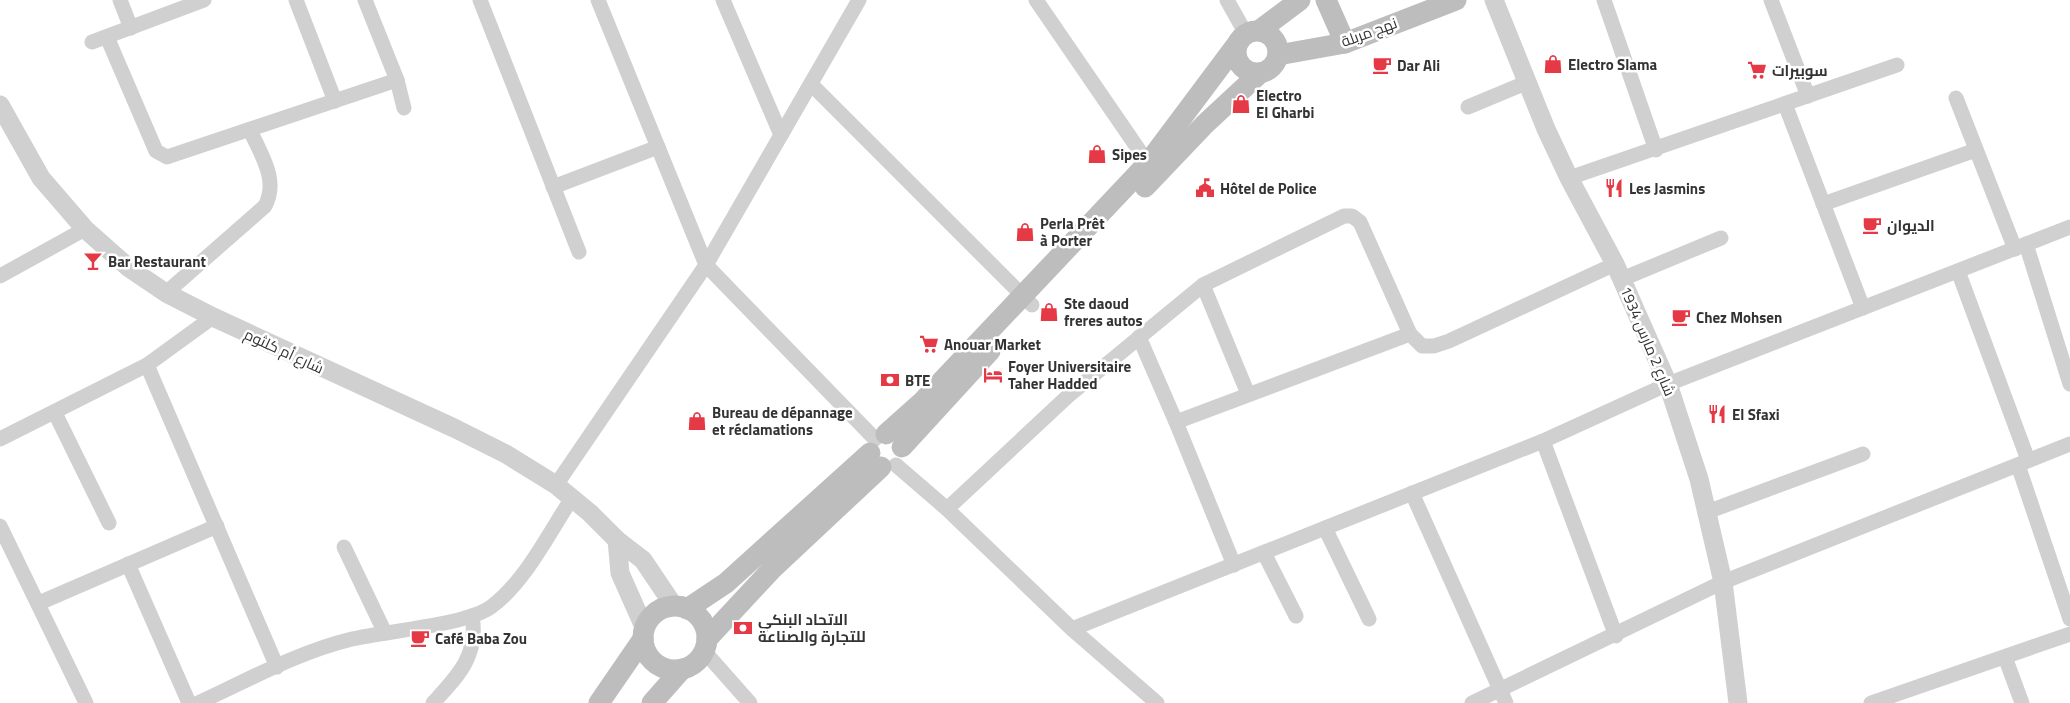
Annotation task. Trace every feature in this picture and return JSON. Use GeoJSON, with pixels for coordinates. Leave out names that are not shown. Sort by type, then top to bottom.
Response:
{"type":"FeatureCollection","features":[{"type":"Feature","properties":{"kind":"main road"},"geometry":{"type":"LineString","coordinates":[[1260,73],[1245,69],[1240,63],[1237,48],[1248,35],[1300,0]]}},
{"type":"Feature","properties":{"kind":"main road"},"geometry":{"type":"LineString","coordinates":[[1326,0],[1345,43]]}},
{"type":"Feature","properties":{"kind":"main road","name":"نهج مربلة"},"geometry":{"type":"LineString","coordinates":[[1278,54],[1345,43],[1456,0]]}},
{"type":"Feature","properties":{"kind":"main road"},"geometry":{"type":"LineString","coordinates":[[1152,169],[1248,35]]}},
{"type":"Feature","properties":{"kind":"main road"},"geometry":{"type":"LineString","coordinates":[[652,703],[682,669],[697,661],[705,645],[772,569],[885,451],[923,401],[1027,301],[1152,169],[1205,124],[1260,73],[1269,69],[1275,63],[1278,46],[1272,37],[1248,35]]}},
{"type":"Feature","properties":{"kind":"main road"},"geometry":{"type":"LineString","coordinates":[[599,703],[656,612],[680,607],[726,583],[885,451]]}},
{"type":"Feature","properties":{"kind":"main road"},"geometry":{"type":"LineString","coordinates":[[680,607],[701,619],[705,645]]}},
{"type":"Feature","properties":{"kind":"main road"},"geometry":{"type":"LineString","coordinates":[[644,633],[645,650],[656,663],[671,670],[682,669]]}},
{"type":"Feature","properties":{"kind":"street"},"geometry":{"type":"LineString","coordinates":[[120,0],[131,28]]}},
{"type":"Feature","properties":{"kind":"street"},"geometry":{"type":"LineString","coordinates":[[92,42],[204,0]]}},
{"type":"Feature","properties":{"kind":"street"},"geometry":{"type":"LineString","coordinates":[[296,0],[334,101]]}},
{"type":"Feature","properties":{"kind":"street"},"geometry":{"type":"LineString","coordinates":[[365,0],[397,80],[404,108]]}},
{"type":"Feature","properties":{"kind":"street"},"geometry":{"type":"LineString","coordinates":[[480,0],[579,252]]}},
{"type":"Feature","properties":{"kind":"street"},"geometry":{"type":"LineString","coordinates":[[598,0],[706,265],[885,451],[1072,629],[1157,703]]}},
{"type":"Feature","properties":{"kind":"street"},"geometry":{"type":"LineString","coordinates":[[723,0],[781,135]]}},
{"type":"Feature","properties":{"kind":"street"},"geometry":{"type":"LineString","coordinates":[[556,485],[706,265],[859,0]]}},
{"type":"Feature","properties":{"kind":"street"},"geometry":{"type":"LineString","coordinates":[[1036,0],[1152,169]]}},
{"type":"Feature","properties":{"kind":"street"},"geometry":{"type":"LineString","coordinates":[[1226,0],[1248,35]]}},
{"type":"Feature","properties":{"kind":"street","name":"شارع 2 مارس 1934"},"geometry":{"type":"LineString","coordinates":[[1494,0],[1546,129],[1569,178],[1619,271],[1668,384],[1699,479],[1723,582],[1738,703]]}},
{"type":"Feature","properties":{"kind":"street"},"geometry":{"type":"LineString","coordinates":[[1604,0],[1656,150]]}},
{"type":"Feature","properties":{"kind":"street"},"geometry":{"type":"LineString","coordinates":[[1772,0],[1808,96]]}},
{"type":"Feature","properties":{"kind":"street"},"geometry":{"type":"LineString","coordinates":[[107,37],[156,151],[162,156],[172,156],[397,80]]}},
{"type":"Feature","properties":{"kind":"street"},"geometry":{"type":"LineString","coordinates":[[1569,178],[1656,150],[1897,65]]}},
{"type":"Feature","properties":{"kind":"street"},"geometry":{"type":"LineString","coordinates":[[1468,107],[1528,82]]}},
{"type":"Feature","properties":{"kind":"street"},"geometry":{"type":"LineString","coordinates":[[810,84],[1027,301]]}},
{"type":"Feature","properties":{"kind":"street"},"geometry":{"type":"LineString","coordinates":[[1956,98],[1976,150],[2020,246],[2070,384]]}},
{"type":"Feature","properties":{"kind":"street"},"geometry":{"type":"LineString","coordinates":[[1785,104],[1863,308]]}},
{"type":"Feature","properties":{"kind":"street","name":"شارع أم كلثوم"},"geometry":{"type":"LineString","coordinates":[[0,105],[41,178],[85,229],[129,268],[166,293],[213,317],[454,428],[506,454],[556,485],[617,540],[643,560],[680,607]]}},
{"type":"Feature","properties":{"kind":"street"},"geometry":{"type":"LineString","coordinates":[[166,293],[265,206],[271,194],[272,182],[250,130]]}},
{"type":"Feature","properties":{"kind":"street"},"geometry":{"type":"LineString","coordinates":[[553,187],[658,147]]}},
{"type":"Feature","properties":{"kind":"street"},"geometry":{"type":"LineString","coordinates":[[1823,204],[1976,150]]}},
{"type":"Feature","properties":{"kind":"street"},"geometry":{"type":"LineString","coordinates":[[947,508],[1068,396],[1203,285],[1344,216],[1352,216],[1360,222],[1410,334],[1422,346],[1434,346],[1449,341],[1619,271],[1721,238]]}},
{"type":"Feature","properties":{"kind":"street"},"geometry":{"type":"LineString","coordinates":[[1072,629],[1542,441],[1668,384],[2070,227]]}},
{"type":"Feature","properties":{"kind":"street"},"geometry":{"type":"LineString","coordinates":[[0,276],[85,229]]}},
{"type":"Feature","properties":{"kind":"street"},"geometry":{"type":"LineString","coordinates":[[1958,271],[2023,463],[2070,619]]}},
{"type":"Feature","properties":{"kind":"street"},"geometry":{"type":"LineString","coordinates":[[1203,285],[1248,394]]}},
{"type":"Feature","properties":{"kind":"street"},"geometry":{"type":"LineString","coordinates":[[0,439],[55,413],[146,364],[213,317]]}},
{"type":"Feature","properties":{"kind":"street"},"geometry":{"type":"LineString","coordinates":[[1176,422],[1410,334]]}},
{"type":"Feature","properties":{"kind":"street"},"geometry":{"type":"LineString","coordinates":[[1140,337],[1234,564]]}},
{"type":"Feature","properties":{"kind":"street"},"geometry":{"type":"LineString","coordinates":[[146,364],[277,667]]}},
{"type":"Feature","properties":{"kind":"street"},"geometry":{"type":"LineString","coordinates":[[55,413],[109,523]]}},
{"type":"Feature","properties":{"kind":"street"},"geometry":{"type":"LineString","coordinates":[[1542,441],[1616,636]]}},
{"type":"Feature","properties":{"kind":"street"},"geometry":{"type":"LineString","coordinates":[[1472,703],[1503,697],[1616,636],[1723,582],[2070,444]]}},
{"type":"Feature","properties":{"kind":"street"},"geometry":{"type":"LineString","coordinates":[[1707,512],[1864,454]]}},
{"type":"Feature","properties":{"kind":"street"},"geometry":{"type":"LineString","coordinates":[[1412,493],[1503,697]]}},
{"type":"Feature","properties":{"kind":"street"},"geometry":{"type":"LineString","coordinates":[[198,703],[277,667],[351,639],[472,616],[489,609],[518,581],[572,498]]}},
{"type":"Feature","properties":{"kind":"street"},"geometry":{"type":"LineString","coordinates":[[0,526],[86,703]]}},
{"type":"Feature","properties":{"kind":"street"},"geometry":{"type":"LineString","coordinates":[[39,603],[217,526]]}},
{"type":"Feature","properties":{"kind":"street"},"geometry":{"type":"LineString","coordinates":[[1325,528],[1369,619]]}},
{"type":"Feature","properties":{"kind":"street"},"geometry":{"type":"LineString","coordinates":[[617,540],[620,573],[644,633]]}},
{"type":"Feature","properties":{"kind":"street"},"geometry":{"type":"LineString","coordinates":[[344,548],[385,633]]}},
{"type":"Feature","properties":{"kind":"street"},"geometry":{"type":"LineString","coordinates":[[1264,553],[1296,616]]}},
{"type":"Feature","properties":{"kind":"street"},"geometry":{"type":"LineString","coordinates":[[128,564],[189,703]]}},
{"type":"Feature","properties":{"kind":"street"},"geometry":{"type":"LineString","coordinates":[[433,703],[458,675],[473,646],[475,632],[472,616]]}},
{"type":"Feature","properties":{"kind":"street"},"geometry":{"type":"LineString","coordinates":[[1872,703],[2070,634]]}},
{"type":"Feature","properties":{"kind":"street"},"geometry":{"type":"LineString","coordinates":[[705,645],[750,703]]}},
{"type":"Feature","properties":{"kind":"street"},"geometry":{"type":"LineString","coordinates":[[2005,656],[2022,703]]}},
{"type":"Feature","properties":{"kind":"place","name":"Electro Slama"},"geometry":{"type":"Point","coordinates":[1553,64]}},
{"type":"Feature","properties":{"kind":"place","name":"Dar Ali"},"geometry":{"type":"Point","coordinates":[1382,65]}},
{"type":"Feature","properties":{"kind":"place","name":"سوبيرات"},"geometry":{"type":"Point","coordinates":[1757,70]}},
{"type":"Feature","properties":{"kind":"place","name":"Electro El Gharbi"},"geometry":{"type":"Point","coordinates":[1241,104]}},
{"type":"Feature","properties":{"kind":"place","name":"Sipes"},"geometry":{"type":"Point","coordinates":[1097,154]}},
{"type":"Feature","properties":{"kind":"place","name":"Hôtel de Police"},"geometry":{"type":"Point","coordinates":[1205,188]}},
{"type":"Feature","properties":{"kind":"place","name":"Les Jasmins"},"geometry":{"type":"Point","coordinates":[1614,188]}},
{"type":"Feature","properties":{"kind":"place","name":"الديوان"},"geometry":{"type":"Point","coordinates":[1872,225]}},
{"type":"Feature","properties":{"kind":"place","name":"Perla Prêt à Porter"},"geometry":{"type":"Point","coordinates":[1025,232]}},
{"type":"Feature","properties":{"kind":"place","name":"Bar Restaurant"},"geometry":{"type":"Point","coordinates":[93,261]}},
{"type":"Feature","properties":{"kind":"place","name":"Ste daoud freres autos"},"geometry":{"type":"Point","coordinates":[1049,312]}},
{"type":"Feature","properties":{"kind":"place","name":"Chez Mohsen"},"geometry":{"type":"Point","coordinates":[1681,317]}},
{"type":"Feature","properties":{"kind":"place","name":"Anouar Market"},"geometry":{"type":"Point","coordinates":[929,344]}},
{"type":"Feature","properties":{"kind":"place","name":"Foyer Universitaire Taher Hadded"},"geometry":{"type":"Point","coordinates":[993,375]}},
{"type":"Feature","properties":{"kind":"place","name":"BTE"},"geometry":{"type":"Point","coordinates":[890,380]}},
{"type":"Feature","properties":{"kind":"place","name":"El Sfaxi"},"geometry":{"type":"Point","coordinates":[1717,414]}},
{"type":"Feature","properties":{"kind":"place","name":"Bureau de dépannage et réclamations"},"geometry":{"type":"Point","coordinates":[697,421]}},
{"type":"Feature","properties":{"kind":"place","name":"الاتحاد البنكي للتجارة والصناعة"},"geometry":{"type":"Point","coordinates":[743,628]}},
{"type":"Feature","properties":{"kind":"place","name":"Café Baba Zou"},"geometry":{"type":"Point","coordinates":[420,638]}}]}
